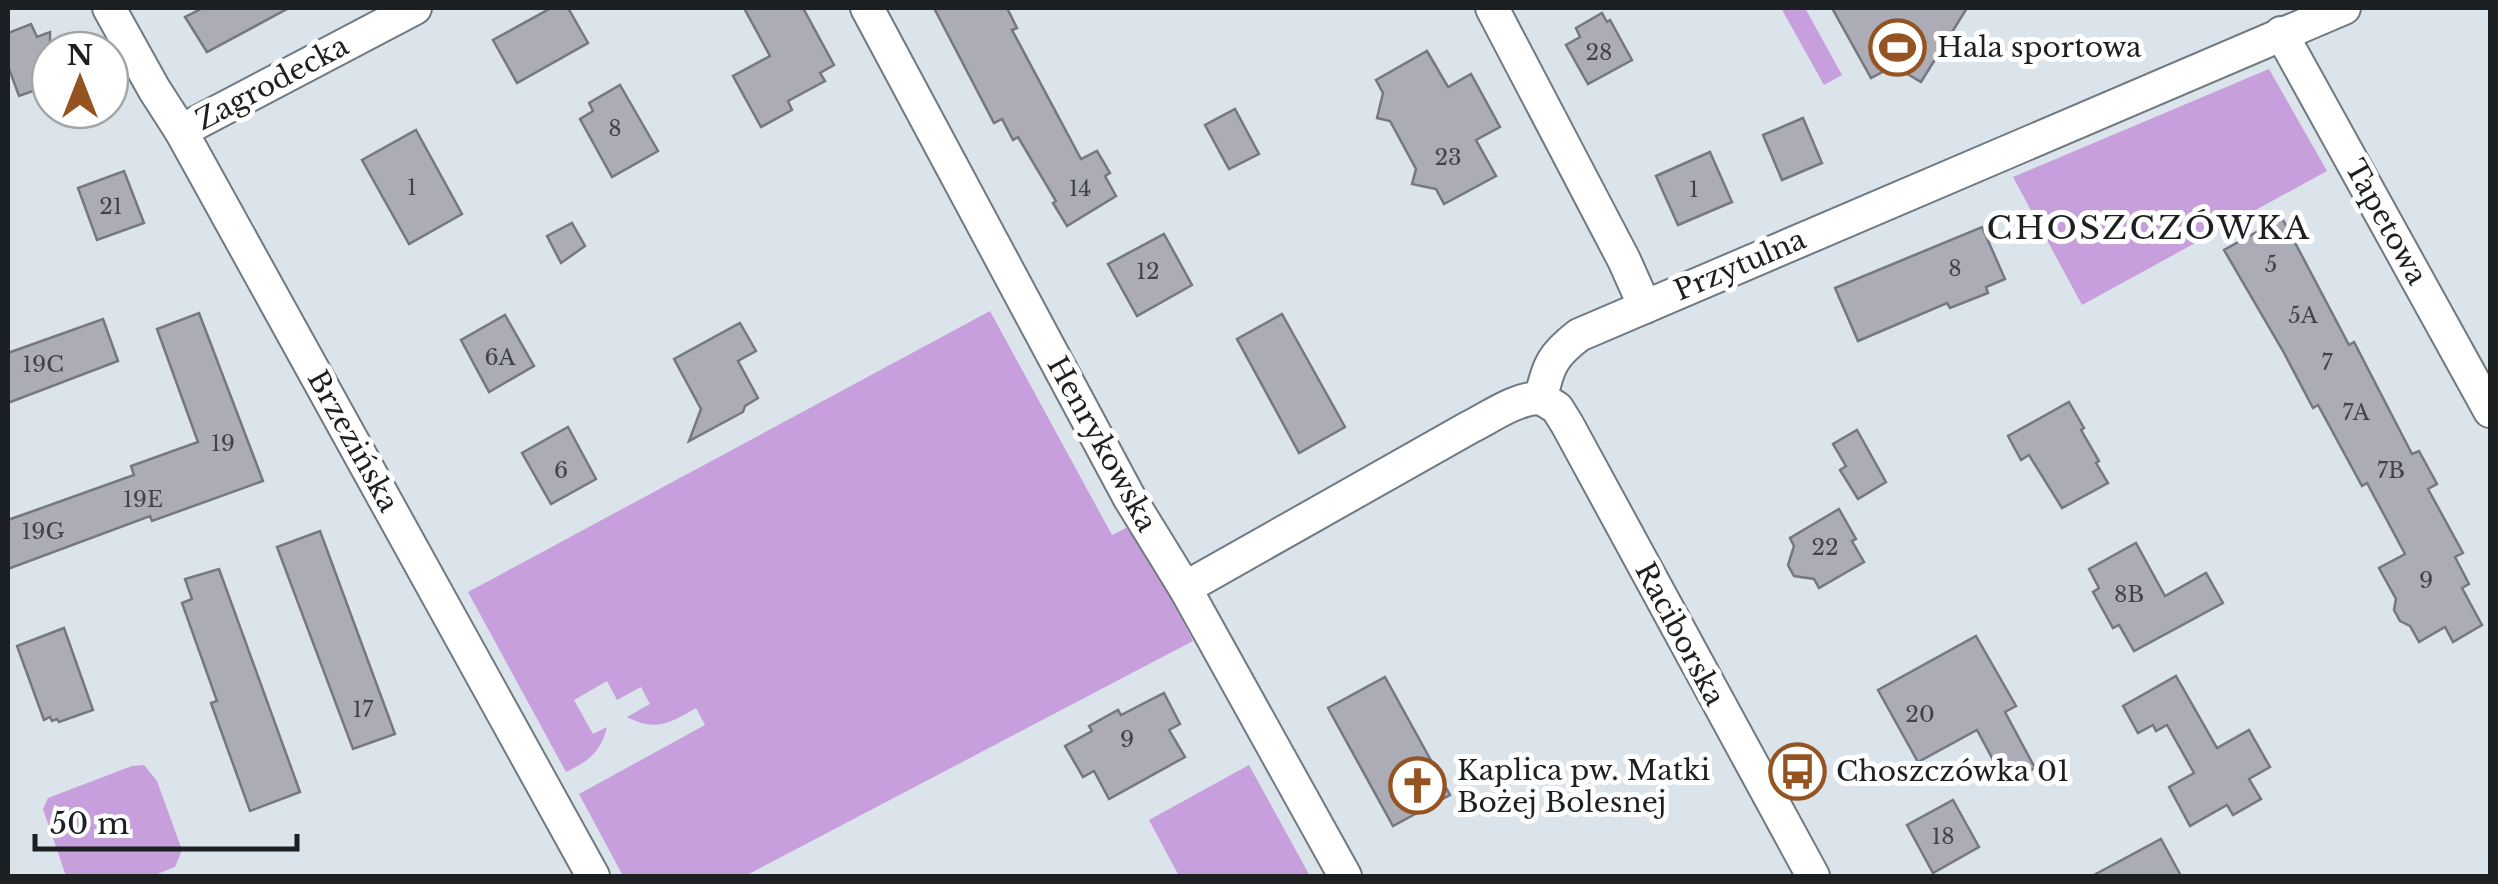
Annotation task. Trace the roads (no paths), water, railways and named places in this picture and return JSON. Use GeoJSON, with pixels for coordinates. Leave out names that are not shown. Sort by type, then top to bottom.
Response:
{"type":"FeatureCollection","features":[{"type":"Feature","properties":{"kind":"street","name":"Brzezińska"},"geometry":{"type":"LineString","coordinates":[[110,8],[593,876]]}},
{"type":"Feature","properties":{"kind":"street","name":"Zagrodecka"},"geometry":{"type":"LineString","coordinates":[[181,131],[415,8]]}},
{"type":"Feature","properties":{"kind":"street","name":"Henrykowska"},"geometry":{"type":"LineString","coordinates":[[867,8],[1129,497],[1185,588],[1345,876]]}},
{"type":"Feature","properties":{"kind":"street"},"geometry":{"type":"LineString","coordinates":[[1492,8],[1646,307]]}},
{"type":"Feature","properties":{"kind":"street","name":"Przytulna"},"geometry":{"type":"LineString","coordinates":[[1541,398],[1547,368],[1560,350],[1579,335],[2344,8]]}},
{"type":"Feature","properties":{"kind":"street","name":"Tapetowa"},"geometry":{"type":"LineString","coordinates":[[2281,33],[2490,411]]}},
{"type":"Feature","properties":{"kind":"street"},"geometry":{"type":"LineString","coordinates":[[1185,588],[1485,419],[1515,404],[1541,398]]}},
{"type":"Feature","properties":{"kind":"street","name":"Raciborska"},"geometry":{"type":"LineString","coordinates":[[1541,398],[1557,408],[1567,424],[1814,876]]}},
{"type":"Feature","properties":{"kind":"place","name":"Hala sportowa"},"geometry":{"type":"Point","coordinates":[1898,47]}},
{"type":"Feature","properties":{"kind":"place","name":"Choszczówka 01"},"geometry":{"type":"Point","coordinates":[1797,771]}},
{"type":"Feature","properties":{"kind":"place","name":"Kaplica pw. Matki Bożej Bolesnej"},"geometry":{"type":"Point","coordinates":[1418,786]}},
{"type":"Feature","properties":{"kind":"district","name":"CHOSZCZÓWKA"},"geometry":{"type":"Point","coordinates":[2149,228]}}]}
